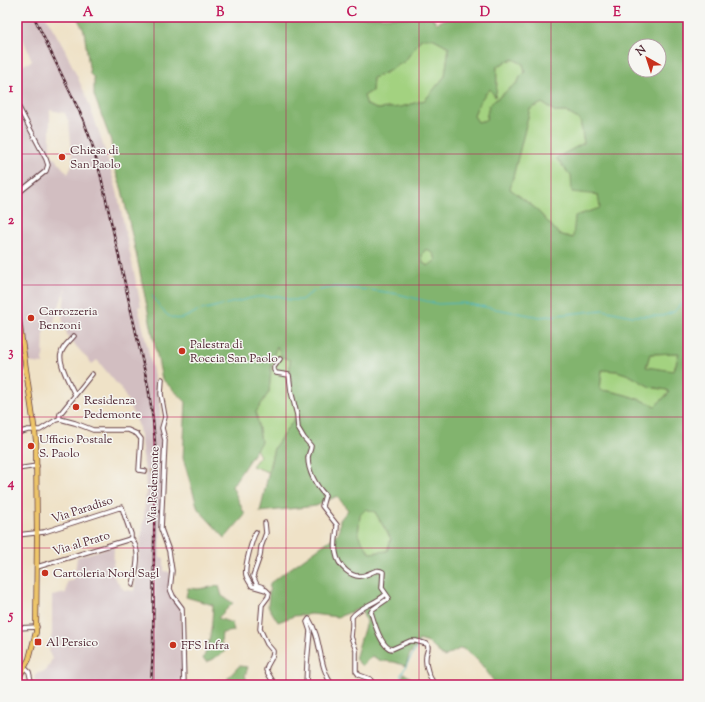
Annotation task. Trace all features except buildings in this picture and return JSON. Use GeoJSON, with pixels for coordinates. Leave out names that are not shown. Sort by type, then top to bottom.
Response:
{"type":"FeatureCollection","features":[{"type":"Feature","properties":{"kind":"main road"},"geometry":{"type":"LineString","coordinates":[[17,306],[35,430],[37,466],[37,627],[34,645],[25,668],[17,681]]}},
{"type":"Feature","properties":{"kind":"street"},"geometry":{"type":"LineString","coordinates":[[17,104],[48,165],[44,172],[17,194]]}},
{"type":"Feature","properties":{"kind":"street"},"geometry":{"type":"LineString","coordinates":[[74,336],[61,352],[60,357],[75,395]]}},
{"type":"Feature","properties":{"kind":"street"},"geometry":{"type":"LineString","coordinates":[[280,359],[275,365],[274,370],[276,373],[289,375],[298,428],[311,446],[308,456],[309,462],[318,488],[325,495],[322,506],[336,525],[336,556],[350,574],[362,576],[377,571],[382,571],[384,574],[382,588],[389,597],[371,612],[383,643],[388,649],[416,641],[427,644],[429,648],[426,657],[427,665],[431,679],[436,685]]}},
{"type":"Feature","properties":{"kind":"street"},"geometry":{"type":"LineString","coordinates":[[59,419],[59,415],[92,374]]}},
{"type":"Feature","properties":{"kind":"street","name":"Via Pedemonte"},"geometry":{"type":"LineString","coordinates":[[162,379],[161,394],[166,417],[162,428],[165,440],[162,471],[161,529],[169,551],[172,571],[170,589],[173,596],[182,608],[184,685]]}},
{"type":"Feature","properties":{"kind":"street"},"geometry":{"type":"LineString","coordinates":[[17,433],[28,430],[41,430],[59,419],[93,430],[122,429],[140,436],[139,470],[145,471]]}},
{"type":"Feature","properties":{"kind":"street"},"geometry":{"type":"LineString","coordinates":[[17,469],[37,466]]}},
{"type":"Feature","properties":{"kind":"street","name":"Via Paradiso"},"geometry":{"type":"LineString","coordinates":[[17,535],[44,532],[122,507],[131,538],[138,551],[133,585]]}},
{"type":"Feature","properties":{"kind":"street"},"geometry":{"type":"LineString","coordinates":[[264,523],[266,532],[253,576],[257,585],[266,588],[268,591],[268,597],[262,605],[260,628],[267,644],[273,652],[272,658],[266,668],[275,685]]}},
{"type":"Feature","properties":{"kind":"street"},"geometry":{"type":"LineString","coordinates":[[256,532],[250,547],[249,558],[246,565],[246,576],[252,586],[268,591]]}},
{"type":"Feature","properties":{"kind":"street","name":"Via al Prato"},"geometry":{"type":"LineString","coordinates":[[37,567],[131,538]]}},
{"type":"Feature","properties":{"kind":"street"},"geometry":{"type":"LineString","coordinates":[[374,685],[370,679],[359,675],[356,671],[356,650],[351,637],[352,617],[386,594]]}},
{"type":"Feature","properties":{"kind":"street"},"geometry":{"type":"LineString","coordinates":[[17,611],[18,628],[37,627]]}},
{"type":"Feature","properties":{"kind":"street"},"geometry":{"type":"LineString","coordinates":[[306,685],[308,641],[310,631],[307,621],[309,619],[316,633],[325,673],[332,685]]}},
{"type":"Feature","properties":{"kind":"street"},"geometry":{"type":"LineString","coordinates":[[25,668],[29,672],[32,685]]}},
{"type":"Feature","properties":{"kind":"shaded area"},"geometry":{"type":"Polygon","coordinates":[[[17,17],[46,17],[64,48],[86,96],[100,135],[117,191],[141,306],[138,307],[160,402],[160,426],[164,449],[160,557],[164,558],[164,571],[170,572],[170,589],[181,608],[183,685],[34,685],[35,674],[46,671],[52,659],[49,652],[52,633],[52,596],[66,593],[67,582],[74,579],[77,557],[114,546],[113,576],[124,590],[134,591],[146,492],[139,428],[122,390],[97,360],[92,364],[68,337],[62,318],[66,286],[53,324],[44,327],[43,364],[25,362],[17,306],[17,68],[32,61],[17,23],[17,17]],[[50,110],[50,153],[68,174],[73,162],[69,123],[65,113],[50,110]]]}},
{"type":"Feature","properties":{"kind":"green space"},"geometry":{"type":"Polygon","coordinates":[[[81,17],[431,17],[437,23],[450,17],[688,17],[688,685],[496,685],[481,664],[472,655],[461,648],[444,657],[429,643],[419,640],[409,656],[406,666],[394,662],[381,661],[372,656],[362,666],[355,659],[366,622],[361,608],[338,617],[311,614],[294,616],[278,622],[268,606],[270,583],[339,532],[340,520],[348,510],[337,496],[316,506],[260,512],[274,448],[297,415],[290,376],[290,360],[282,357],[277,346],[272,359],[269,392],[256,412],[261,442],[232,486],[245,515],[225,538],[198,509],[183,458],[186,402],[162,379],[122,190],[113,164],[111,141],[94,95],[94,78],[90,74],[84,31],[78,19],[81,17]],[[432,38],[421,39],[405,61],[387,72],[373,78],[372,91],[364,96],[367,105],[377,109],[401,107],[425,100],[445,76],[449,47],[432,38]],[[513,59],[497,66],[495,97],[490,89],[482,98],[474,116],[478,122],[486,120],[489,105],[518,82],[520,77],[525,72],[523,64],[513,59]],[[542,103],[530,109],[510,189],[535,208],[559,234],[573,238],[575,216],[600,208],[598,195],[572,192],[571,176],[556,158],[584,143],[580,120],[566,112],[556,112],[542,103]],[[426,249],[422,255],[423,263],[428,266],[436,260],[434,254],[426,249]],[[679,353],[650,354],[646,367],[674,371],[679,353]],[[602,370],[600,390],[614,392],[642,400],[655,406],[669,393],[667,390],[650,387],[629,375],[617,371],[602,370]],[[366,509],[360,515],[358,535],[370,553],[387,551],[391,539],[375,512],[366,509]]]}},
{"type":"Feature","properties":{"kind":"green space"},"geometry":{"type":"Polygon","coordinates":[[[432,38],[449,47],[445,76],[425,100],[401,107],[377,109],[367,105],[364,96],[372,91],[373,78],[387,72],[405,61],[421,39],[432,38]]]}},
{"type":"Feature","properties":{"kind":"green space"},"geometry":{"type":"Polygon","coordinates":[[[513,59],[523,64],[525,72],[520,77],[518,82],[489,105],[486,120],[478,122],[474,116],[482,98],[490,89],[495,96],[497,85],[497,66],[513,59]]]}},
{"type":"Feature","properties":{"kind":"green space"},"geometry":{"type":"Polygon","coordinates":[[[542,103],[556,112],[566,112],[580,120],[584,143],[556,158],[571,176],[598,194],[601,208],[573,238],[559,234],[535,208],[510,189],[530,109],[542,103]]]}},
{"type":"Feature","properties":{"kind":"green space"},"geometry":{"type":"Polygon","coordinates":[[[426,249],[434,254],[436,260],[429,266],[423,263],[422,255],[426,249]]]}},
{"type":"Feature","properties":{"kind":"green space"},"geometry":{"type":"Polygon","coordinates":[[[277,345],[290,360],[290,376],[297,415],[274,448],[268,472],[252,466],[260,456],[256,449],[261,442],[256,412],[269,392],[272,359],[277,345]]]}},
{"type":"Feature","properties":{"kind":"green space"},"geometry":{"type":"Polygon","coordinates":[[[679,353],[674,371],[646,368],[650,354],[679,353]]]}},
{"type":"Feature","properties":{"kind":"green space"},"geometry":{"type":"Polygon","coordinates":[[[602,370],[617,371],[629,375],[650,387],[667,390],[669,393],[655,406],[642,400],[614,392],[600,390],[602,370]]]}},
{"type":"Feature","properties":{"kind":"green space"},"geometry":{"type":"Polygon","coordinates":[[[366,509],[375,512],[391,539],[387,551],[370,553],[358,535],[360,515],[366,509]]]}},
{"type":"Feature","properties":{"kind":"green space"},"geometry":{"type":"Polygon","coordinates":[[[219,586],[222,596],[233,603],[218,618],[232,623],[234,631],[222,633],[221,642],[225,652],[207,662],[203,659],[212,626],[213,605],[186,597],[188,588],[198,589],[219,586]]]}},
{"type":"Feature","properties":{"kind":"green space"},"geometry":{"type":"Polygon","coordinates":[[[239,666],[248,667],[245,676],[249,685],[227,685],[228,678],[239,666]]]}},
{"type":"Feature","properties":{"kind":"green space"},"geometry":{"type":"Polygon","coordinates":[[[404,673],[420,685],[401,685],[404,673]]]}},
{"type":"Feature","properties":{"kind":"waterway"},"geometry":{"type":"LineString","coordinates":[[152,295],[161,309],[170,317],[176,319],[189,316],[197,311],[256,297],[280,296],[289,300],[301,300],[314,291],[336,287],[398,294],[438,304],[463,303],[540,317],[603,310],[632,316],[662,316],[674,312],[681,304],[688,300]]}},
{"type":"Feature","properties":{"kind":"waterway"},"geometry":{"type":"LineString","coordinates":[[403,685],[401,675],[419,643]]}},
{"type":"Feature","properties":{"kind":"tunnel"},"geometry":{"type":"LineString","coordinates":[[145,471],[161,471]]}},
{"type":"Feature","properties":{"kind":"railway"},"geometry":{"type":"LineString","coordinates":[[34,17],[83,119],[92,144],[101,177],[148,386],[155,443],[153,648],[151,685]]}},
{"type":"Feature","properties":{"kind":"place","name":"Chiesa di San Paolo"},"geometry":{"type":"Point","coordinates":[62,157]}},
{"type":"Feature","properties":{"kind":"place","name":"Carrozzeria Benzoni"},"geometry":{"type":"Point","coordinates":[31,318]}},
{"type":"Feature","properties":{"kind":"place","name":"Palestra di Roccia San Paolo"},"geometry":{"type":"Point","coordinates":[182,351]}},
{"type":"Feature","properties":{"kind":"place","name":"Residenza Pedemonte"},"geometry":{"type":"Point","coordinates":[76,407]}},
{"type":"Feature","properties":{"kind":"place","name":"Ufficio Postale S. Paolo"},"geometry":{"type":"Point","coordinates":[31,446]}},
{"type":"Feature","properties":{"kind":"place","name":"Cartoleria Nord Sagl"},"geometry":{"type":"Point","coordinates":[45,573]}},
{"type":"Feature","properties":{"kind":"place","name":"Al Persico"},"geometry":{"type":"Point","coordinates":[38,642]}},
{"type":"Feature","properties":{"kind":"place","name":"FFS Infra"},"geometry":{"type":"Point","coordinates":[173,645]}}]}
